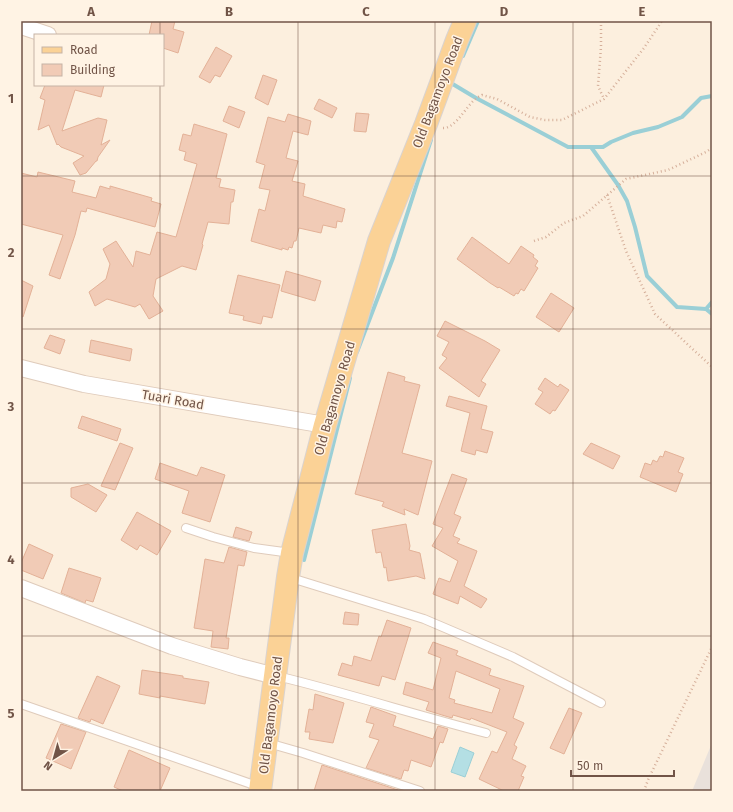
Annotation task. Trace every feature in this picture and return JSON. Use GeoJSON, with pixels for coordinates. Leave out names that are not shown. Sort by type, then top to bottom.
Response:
{"type":"FeatureCollection","features":[{"type":"Feature","properties":{"kind":"main road","name":"Old Bagamoyo Road"},"geometry":{"type":"LineString","coordinates":[[261,789],[292,553],[325,425],[379,241],[465,21]]}},
{"type":"Feature","properties":{"kind":"street"},"geometry":{"type":"LineString","coordinates":[[21,26],[45,34]]}},
{"type":"Feature","properties":{"kind":"street","name":"Tuari Road"},"geometry":{"type":"LineString","coordinates":[[21,368],[84,384],[325,425]]}},
{"type":"Feature","properties":{"kind":"street"},"geometry":{"type":"LineString","coordinates":[[21,588],[172,646],[275,676]]}},
{"type":"Feature","properties":{"kind":"lane"},"geometry":{"type":"LineString","coordinates":[[186,528],[254,548],[292,553]]}},
{"type":"Feature","properties":{"kind":"lane"},"geometry":{"type":"LineString","coordinates":[[288,577],[424,618],[513,657],[601,703]]}},
{"type":"Feature","properties":{"kind":"lane"},"geometry":{"type":"LineString","coordinates":[[275,676],[486,733]]}},
{"type":"Feature","properties":{"kind":"lane"},"geometry":{"type":"LineString","coordinates":[[21,704],[261,789]]}},
{"type":"Feature","properties":{"kind":"lane"},"geometry":{"type":"LineString","coordinates":[[267,743],[420,791]]}},
{"type":"Feature","properties":{"kind":"path"},"geometry":{"type":"LineString","coordinates":[[601,21],[602,47],[598,86],[604,99]]}},
{"type":"Feature","properties":{"kind":"path"},"geometry":{"type":"LineString","coordinates":[[426,124],[446,128],[456,121],[476,98],[482,95],[497,99],[530,117],[545,120],[562,120],[604,99],[644,48],[662,21]]}},
{"type":"Feature","properties":{"kind":"path"},"geometry":{"type":"LineString","coordinates":[[534,241],[546,237],[564,223],[583,216],[626,179],[668,170],[712,148]]}},
{"type":"Feature","properties":{"kind":"path"},"geometry":{"type":"LineString","coordinates":[[607,195],[626,251],[655,314],[712,367]]}},
{"type":"Feature","properties":{"kind":"path"},"geometry":{"type":"LineString","coordinates":[[644,791],[712,646]]}},
{"type":"Feature","properties":{"kind":"shaded area"},"geometry":{"type":"Polygon","coordinates":[[[712,743],[712,791],[692,791],[712,743]]]}},
{"type":"Feature","properties":{"kind":"water"},"geometry":{"type":"Polygon","coordinates":[[[460,747],[474,753],[465,777],[451,772],[460,747]]]}},
{"type":"Feature","properties":{"kind":"building"},"geometry":{"type":"Polygon","coordinates":[[[152,21],[175,21],[173,29],[184,32],[178,53],[164,48],[164,34],[149,34],[152,21]]]}},
{"type":"Feature","properties":{"kind":"building"},"geometry":{"type":"Polygon","coordinates":[[[216,47],[232,56],[220,77],[215,75],[210,83],[199,77],[216,47]]]}},
{"type":"Feature","properties":{"kind":"building"},"geometry":{"type":"Polygon","coordinates":[[[263,75],[277,80],[268,105],[255,98],[263,75]]]}},
{"type":"Feature","properties":{"kind":"building"},"geometry":{"type":"Polygon","coordinates":[[[45,86],[104,86],[101,97],[75,90],[62,131],[98,118],[107,120],[101,145],[110,140],[98,157],[97,161],[86,173],[80,175],[73,163],[84,156],[61,147],[58,144],[57,145],[49,125],[38,130],[45,100],[40,98],[45,86]]]}},
{"type":"Feature","properties":{"kind":"building"},"geometry":{"type":"Polygon","coordinates":[[[319,99],[337,108],[332,118],[314,109],[319,99]]]}},
{"type":"Feature","properties":{"kind":"building"},"geometry":{"type":"Polygon","coordinates":[[[229,106],[245,112],[239,128],[223,121],[229,106]]]}},
{"type":"Feature","properties":{"kind":"building"},"geometry":{"type":"Polygon","coordinates":[[[356,113],[369,114],[366,132],[354,131],[356,113]]]}},
{"type":"Feature","properties":{"kind":"building"},"geometry":{"type":"Polygon","coordinates":[[[288,114],[311,121],[308,135],[293,131],[286,158],[298,161],[292,181],[305,184],[303,196],[345,209],[342,222],[337,221],[336,228],[323,225],[321,233],[299,228],[296,241],[294,241],[292,248],[289,247],[288,250],[282,248],[282,250],[251,241],[259,209],[265,211],[270,190],[259,188],[265,165],[256,162],[268,117],[285,122],[288,114]]]}},
{"type":"Feature","properties":{"kind":"building"},"geometry":{"type":"Polygon","coordinates":[[[194,124],[227,134],[216,178],[221,179],[219,187],[235,190],[233,202],[231,202],[229,224],[208,222],[196,270],[182,266],[156,279],[153,296],[163,311],[149,319],[140,304],[135,307],[107,299],[95,306],[89,292],[106,279],[110,264],[103,249],[116,241],[133,267],[136,251],[150,255],[157,232],[176,237],[197,164],[184,160],[186,152],[179,150],[183,134],[191,136],[194,124]]]}},
{"type":"Feature","properties":{"kind":"building"},"geometry":{"type":"Polygon","coordinates":[[[38,172],[75,181],[72,192],[96,198],[100,186],[110,189],[110,186],[152,198],[151,201],[161,204],[155,227],[87,208],[86,212],[81,211],[75,235],[60,279],[49,275],[63,235],[21,224],[21,173],[37,177],[38,172]]]}},
{"type":"Feature","properties":{"kind":"building"},"geometry":{"type":"Polygon","coordinates":[[[472,237],[509,264],[521,246],[534,255],[533,257],[538,261],[535,266],[538,268],[524,291],[521,289],[518,294],[516,293],[514,296],[490,283],[457,259],[472,237]]]}},
{"type":"Feature","properties":{"kind":"building"},"geometry":{"type":"Polygon","coordinates":[[[286,271],[321,281],[315,301],[281,291],[286,271]]]}},
{"type":"Feature","properties":{"kind":"building"},"geometry":{"type":"Polygon","coordinates":[[[238,275],[280,285],[272,318],[263,316],[261,324],[243,320],[244,316],[229,313],[238,275]]]}},
{"type":"Feature","properties":{"kind":"building"},"geometry":{"type":"Polygon","coordinates":[[[21,280],[33,286],[23,317],[21,316],[21,280]]]}},
{"type":"Feature","properties":{"kind":"building"},"geometry":{"type":"Polygon","coordinates":[[[551,293],[574,308],[559,332],[536,317],[551,293]]]}},
{"type":"Feature","properties":{"kind":"building"},"geometry":{"type":"Polygon","coordinates":[[[445,321],[500,350],[481,381],[486,384],[479,397],[439,368],[447,358],[442,355],[449,342],[437,336],[445,321]]]}},
{"type":"Feature","properties":{"kind":"building"},"geometry":{"type":"Polygon","coordinates":[[[50,335],[65,340],[60,354],[44,348],[50,335]]]}},
{"type":"Feature","properties":{"kind":"building"},"geometry":{"type":"Polygon","coordinates":[[[91,340],[132,349],[130,361],[89,352],[91,340]]]}},
{"type":"Feature","properties":{"kind":"building"},"geometry":{"type":"Polygon","coordinates":[[[388,372],[405,377],[404,381],[420,385],[402,453],[432,461],[418,515],[404,509],[405,515],[382,506],[384,502],[355,494],[388,372]]]}},
{"type":"Feature","properties":{"kind":"building"},"geometry":{"type":"Polygon","coordinates":[[[545,378],[558,387],[560,384],[569,390],[555,411],[553,410],[550,414],[535,404],[543,392],[538,389],[545,378]]]}},
{"type":"Feature","properties":{"kind":"building"},"geometry":{"type":"Polygon","coordinates":[[[449,396],[487,406],[481,429],[493,432],[487,453],[476,450],[475,455],[461,451],[470,413],[446,406],[449,396]]]}},
{"type":"Feature","properties":{"kind":"building"},"geometry":{"type":"Polygon","coordinates":[[[82,416],[121,429],[117,441],[78,428],[82,416]]]}},
{"type":"Feature","properties":{"kind":"building"},"geometry":{"type":"Polygon","coordinates":[[[120,443],[133,448],[115,490],[101,486],[120,443]]]}},
{"type":"Feature","properties":{"kind":"building"},"geometry":{"type":"Polygon","coordinates":[[[591,443],[620,456],[613,469],[583,454],[591,443]]]}},
{"type":"Feature","properties":{"kind":"building"},"geometry":{"type":"Polygon","coordinates":[[[665,451],[684,458],[678,472],[683,474],[676,492],[640,477],[645,463],[651,465],[653,460],[657,462],[660,456],[663,457],[665,451]]]}},
{"type":"Feature","properties":{"kind":"building"},"geometry":{"type":"Polygon","coordinates":[[[160,463],[197,476],[201,467],[225,475],[210,522],[182,513],[189,491],[155,479],[160,463]]]}},
{"type":"Feature","properties":{"kind":"building"},"geometry":{"type":"Polygon","coordinates":[[[452,474],[467,479],[454,514],[461,517],[453,536],[460,539],[457,543],[477,551],[464,586],[487,599],[481,608],[460,596],[458,604],[433,594],[439,578],[450,582],[458,561],[432,546],[443,528],[433,524],[452,474]]]}},
{"type":"Feature","properties":{"kind":"building"},"geometry":{"type":"Polygon","coordinates":[[[88,484],[107,495],[96,512],[71,497],[71,488],[88,484]]]}},
{"type":"Feature","properties":{"kind":"building"},"geometry":{"type":"Polygon","coordinates":[[[137,512],[171,531],[157,555],[140,545],[137,550],[121,540],[137,512]]]}},
{"type":"Feature","properties":{"kind":"building"},"geometry":{"type":"Polygon","coordinates":[[[406,524],[410,546],[409,550],[420,553],[425,579],[416,576],[388,581],[386,567],[384,568],[381,552],[376,553],[372,530],[406,524]]]}},
{"type":"Feature","properties":{"kind":"building"},"geometry":{"type":"Polygon","coordinates":[[[236,527],[252,532],[249,541],[233,537],[236,527]]]}},
{"type":"Feature","properties":{"kind":"building"},"geometry":{"type":"Polygon","coordinates":[[[29,544],[53,555],[43,579],[21,570],[21,563],[29,544]]]}},
{"type":"Feature","properties":{"kind":"building"},"geometry":{"type":"Polygon","coordinates":[[[229,547],[247,552],[244,566],[238,565],[226,638],[229,638],[228,649],[211,647],[213,631],[194,628],[205,559],[224,563],[229,547]]]}},
{"type":"Feature","properties":{"kind":"building"},"geometry":{"type":"Polygon","coordinates":[[[69,568],[101,578],[93,602],[86,600],[85,603],[61,593],[69,568]]]}},
{"type":"Feature","properties":{"kind":"building"},"geometry":{"type":"Polygon","coordinates":[[[345,612],[359,614],[358,625],[343,624],[345,612]]]}},
{"type":"Feature","properties":{"kind":"building"},"geometry":{"type":"Polygon","coordinates":[[[387,620],[411,628],[395,680],[382,676],[379,686],[338,675],[342,663],[352,666],[354,656],[371,661],[379,636],[381,637],[387,620]]]}},
{"type":"Feature","properties":{"kind":"building"},"geometry":{"type":"Polygon","coordinates":[[[433,642],[458,651],[456,655],[491,669],[489,675],[524,686],[513,718],[524,723],[514,745],[517,747],[512,759],[526,766],[521,776],[524,777],[518,791],[504,791],[479,779],[492,751],[497,753],[507,732],[471,718],[470,720],[453,715],[452,718],[426,710],[429,702],[403,694],[406,682],[433,690],[441,658],[428,653],[433,642]],[[456,671],[449,698],[455,700],[454,703],[492,713],[500,689],[456,671]]]}},
{"type":"Feature","properties":{"kind":"building"},"geometry":{"type":"Polygon","coordinates":[[[142,670],[183,676],[183,678],[209,682],[205,704],[139,694],[142,670]]]}},
{"type":"Feature","properties":{"kind":"building"},"geometry":{"type":"Polygon","coordinates":[[[97,676],[120,686],[103,724],[91,719],[90,722],[78,718],[97,676]]]}},
{"type":"Feature","properties":{"kind":"building"},"geometry":{"type":"Polygon","coordinates":[[[315,694],[344,703],[333,743],[309,739],[310,732],[305,732],[309,709],[313,710],[315,694]]]}},
{"type":"Feature","properties":{"kind":"building"},"geometry":{"type":"Polygon","coordinates":[[[371,707],[396,716],[393,726],[433,739],[438,726],[448,729],[443,743],[440,742],[431,767],[411,760],[408,771],[404,770],[401,779],[366,768],[379,740],[369,737],[374,724],[366,722],[371,707]]]}},
{"type":"Feature","properties":{"kind":"building"},"geometry":{"type":"Polygon","coordinates":[[[569,708],[582,713],[564,754],[550,748],[569,708]]]}},
{"type":"Feature","properties":{"kind":"building"},"geometry":{"type":"Polygon","coordinates":[[[61,724],[86,732],[71,769],[46,758],[61,724]]]}},
{"type":"Feature","properties":{"kind":"building"},"geometry":{"type":"Polygon","coordinates":[[[129,750],[170,768],[160,791],[123,791],[114,787],[129,750]]]}},
{"type":"Feature","properties":{"kind":"building"},"geometry":{"type":"Polygon","coordinates":[[[322,765],[398,790],[314,791],[322,765]]]}},
{"type":"Feature","properties":{"kind":"waterway"},"geometry":{"type":"LineString","coordinates":[[463,56],[478,21]]}},
{"type":"Feature","properties":{"kind":"waterway"},"geometry":{"type":"LineString","coordinates":[[450,86],[451,83],[568,147],[591,147],[618,185],[627,201],[647,276],[677,307],[706,309],[712,314]]}},
{"type":"Feature","properties":{"kind":"waterway"},"geometry":{"type":"LineString","coordinates":[[591,147],[603,147],[633,133],[658,127],[682,117],[701,98],[712,96]]}},
{"type":"Feature","properties":{"kind":"waterway"},"geometry":{"type":"LineString","coordinates":[[357,352],[393,258],[431,140]]}},
{"type":"Feature","properties":{"kind":"waterway"},"geometry":{"type":"LineString","coordinates":[[706,309],[712,302]]}},
{"type":"Feature","properties":{"kind":"waterway"},"geometry":{"type":"LineString","coordinates":[[304,560],[350,378]]}}]}
